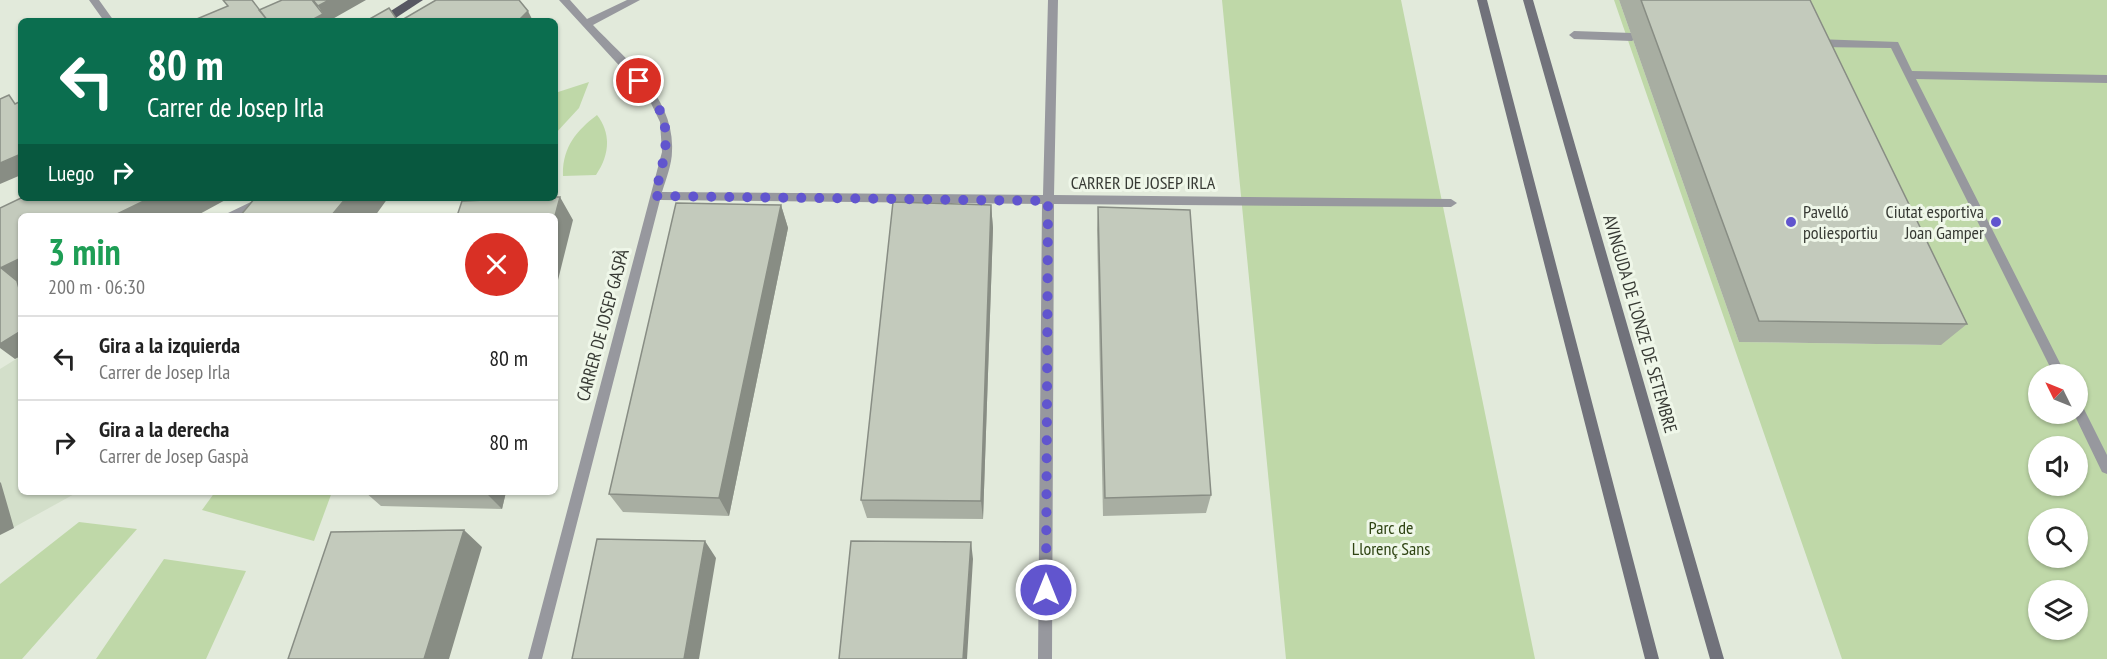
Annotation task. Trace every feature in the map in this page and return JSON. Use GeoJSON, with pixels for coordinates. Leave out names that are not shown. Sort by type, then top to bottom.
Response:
{"type":"FeatureCollection","features":[{"type":"Feature","properties":{"kind":"main road"},"geometry":{"type":"LineString","coordinates":[[386,18],[417,0]]}},
{"type":"Feature","properties":{"kind":"main road"},"geometry":{"type":"LineString","coordinates":[[1482,0],[1652,659]]}},
{"type":"Feature","properties":{"kind":"main road","name":"AVINGUDA DE L'ONZE DE SETEMBRE"},"geometry":{"type":"LineString","coordinates":[[1528,0],[1717,659]]}},
{"type":"Feature","properties":{"kind":"street"},"geometry":{"type":"LineString","coordinates":[[94,0],[107,18]]}},
{"type":"Feature","properties":{"kind":"street","name":"CARRER DE JOSEP GASPÀ"},"geometry":{"type":"LineString","coordinates":[[535,659],[667,152],[665,122],[652,95],[564,0]]}},
{"type":"Feature","properties":{"kind":"street"},"geometry":{"type":"LineString","coordinates":[[585,24],[635,0]]}},
{"type":"Feature","properties":{"kind":"street"},"geometry":{"type":"LineString","coordinates":[[1045,659],[1048,201],[1053,0]]}},
{"type":"Feature","properties":{"kind":"street"},"geometry":{"type":"LineString","coordinates":[[1574,35],[1632,37]]}},
{"type":"Feature","properties":{"kind":"street"},"geometry":{"type":"LineString","coordinates":[[1801,43],[1894,45],[2054,364]]}},
{"type":"Feature","properties":{"kind":"street"},"geometry":{"type":"LineString","coordinates":[[1909,75],[2107,79]]}},
{"type":"Feature","properties":{"kind":"street","name":"CARRER DE JOSEP IRLA"},"geometry":{"type":"LineString","coordinates":[[655,196],[1451,203]]}},
{"type":"Feature","properties":{"kind":"street"},"geometry":{"type":"LineString","coordinates":[[238,213],[263,201]]}},
{"type":"Feature","properties":{"kind":"street"},"geometry":{"type":"LineString","coordinates":[[266,213],[276,201]]}},
{"type":"Feature","properties":{"kind":"street"},"geometry":{"type":"LineString","coordinates":[[2085,424],[2107,468]]}},
{"type":"Feature","properties":{"kind":"shaded area"},"geometry":{"type":"Polygon","coordinates":[[[18,358],[18,495],[73,495],[0,535],[0,369],[18,358]]]}},
{"type":"Feature","properties":{"kind":"green space","name":"Parc de Llorenç Sans"},"geometry":{"type":"Polygon","coordinates":[[[1222,0],[1401,0],[1535,659],[1286,659],[1222,0]]]}},
{"type":"Feature","properties":{"kind":"green space","name":"Ciutat esportiva Joan Gamper"},"geometry":{"type":"Polygon","coordinates":[[[1614,0],[1619,0],[1739,342],[1940,345],[1781,0],[2107,0],[2107,659],[1842,659],[1614,0]]]}},
{"type":"Feature","properties":{"kind":"green space"},"geometry":{"type":"Polygon","coordinates":[[[589,82],[579,108],[558,131],[558,92],[589,82]]]}},
{"type":"Feature","properties":{"kind":"green space"},"geometry":{"type":"Polygon","coordinates":[[[597,115],[607,137],[606,153],[600,168],[596,175],[563,176],[565,157],[572,141],[597,115]]]}},
{"type":"Feature","properties":{"kind":"green space"},"geometry":{"type":"Polygon","coordinates":[[[213,495],[331,495],[314,541],[202,510],[213,495]]]}},
{"type":"Feature","properties":{"kind":"green space"},"geometry":{"type":"Polygon","coordinates":[[[79,522],[137,529],[22,659],[0,659],[0,584],[79,522]]]}},
{"type":"Feature","properties":{"kind":"green space"},"geometry":{"type":"Polygon","coordinates":[[[164,559],[246,571],[206,659],[96,659],[164,559]]]}},
{"type":"Feature","properties":{"kind":"building"},"geometry":{"type":"Polygon","coordinates":[[[223,0],[252,0],[266,18],[199,18],[228,6],[223,0]]]}},
{"type":"Feature","properties":{"kind":"building"},"geometry":{"type":"Polygon","coordinates":[[[282,0],[312,0],[323,14],[316,18],[266,18],[259,10],[282,0]]]}},
{"type":"Feature","properties":{"kind":"building"},"geometry":{"type":"Polygon","coordinates":[[[313,0],[329,0],[318,6],[313,0]]]}},
{"type":"Feature","properties":{"kind":"building"},"geometry":{"type":"Polygon","coordinates":[[[436,0],[519,0],[528,11],[521,18],[405,18],[436,0]]]}},
{"type":"Feature","properties":{"kind":"building"},"geometry":{"type":"Polygon","coordinates":[[[1641,0],[1810,0],[1967,324],[1759,321],[1641,0]]]}},
{"type":"Feature","properties":{"kind":"building"},"geometry":{"type":"Polygon","coordinates":[[[389,8],[396,18],[371,18],[389,8]]]}},
{"type":"Feature","properties":{"kind":"building"},"geometry":{"type":"Polygon","coordinates":[[[9,95],[15,104],[18,102],[18,155],[0,163],[0,99],[9,95]]]}},
{"type":"Feature","properties":{"kind":"building"},"geometry":{"type":"Polygon","coordinates":[[[560,197],[556,213],[458,213],[462,201],[558,201],[560,197]]]}},
{"type":"Feature","properties":{"kind":"building"},"geometry":{"type":"Polygon","coordinates":[[[18,199],[144,201],[119,213],[18,213],[18,259],[0,268],[0,208],[18,199]]]}},
{"type":"Feature","properties":{"kind":"building"},"geometry":{"type":"Polygon","coordinates":[[[252,201],[344,201],[334,213],[242,213],[252,201]]]}},
{"type":"Feature","properties":{"kind":"building"},"geometry":{"type":"Polygon","coordinates":[[[893,202],[991,205],[981,501],[861,500],[893,202]]]}},
{"type":"Feature","properties":{"kind":"building"},"geometry":{"type":"Polygon","coordinates":[[[676,203],[781,205],[719,498],[609,494],[676,203]]]}},
{"type":"Feature","properties":{"kind":"building"},"geometry":{"type":"Polygon","coordinates":[[[1098,207],[1190,210],[1211,495],[1105,498],[1098,207]]]}},
{"type":"Feature","properties":{"kind":"building"},"geometry":{"type":"Polygon","coordinates":[[[0,267],[17,281],[18,333],[0,344],[0,267]]]}},
{"type":"Feature","properties":{"kind":"building"},"geometry":{"type":"Polygon","coordinates":[[[464,530],[424,659],[288,659],[331,532],[464,530]]]}},
{"type":"Feature","properties":{"kind":"building"},"geometry":{"type":"Polygon","coordinates":[[[597,539],[705,541],[684,659],[572,659],[597,539]]]}},
{"type":"Feature","properties":{"kind":"building"},"geometry":{"type":"Polygon","coordinates":[[[851,541],[971,542],[963,659],[839,659],[851,541]]]}},
{"type":"Feature","properties":{"kind":"place","name":"Pavelló poliesportiu"},"geometry":{"type":"Point","coordinates":[1791,222]}},
{"type":"Feature","properties":{"kind":"place","name":"Ciutat esportiva Joan Gamper"},"geometry":{"type":"Point","coordinates":[1996,222]}},
{"type":"Feature","properties":{"kind":"route"},"geometry":{"type":"LineString","coordinates":[[639,81],[652,95],[665,122],[667,152],[655,196],[1048,201],[1046,590]]}}]}
